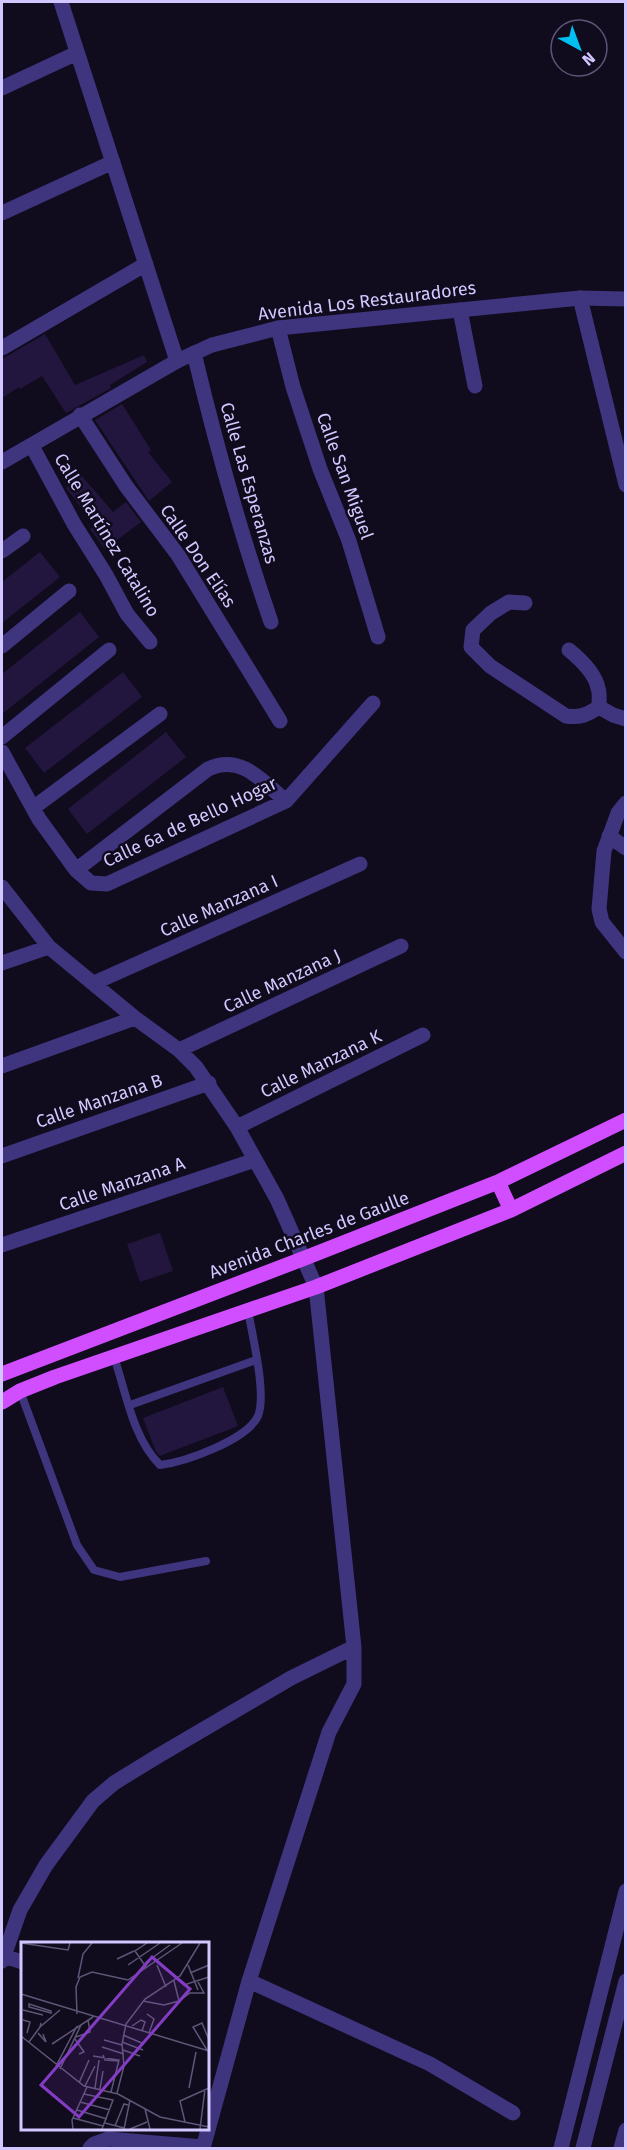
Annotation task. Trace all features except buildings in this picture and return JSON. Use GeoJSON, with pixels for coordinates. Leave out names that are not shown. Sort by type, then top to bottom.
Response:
{"type":"FeatureCollection","features":[{"type":"Feature","properties":{"kind":"main road","name":"Avenida Charles de Gaulle"},"geometry":{"type":"LineString","coordinates":[[2,1374],[498,1182],[626,1120]]}},
{"type":"Feature","properties":{"kind":"main road"},"geometry":{"type":"LineString","coordinates":[[2,1402],[20,1391],[316,1287],[511,1210],[626,1153]]}},
{"type":"Feature","properties":{"kind":"main road"},"geometry":{"type":"LineString","coordinates":[[498,1182],[511,1210]]}},
{"type":"Feature","properties":{"kind":"street"},"geometry":{"type":"LineString","coordinates":[[61,2],[177,361]]}},
{"type":"Feature","properties":{"kind":"street"},"geometry":{"type":"LineString","coordinates":[[2,88],[77,53]]}},
{"type":"Feature","properties":{"kind":"street"},"geometry":{"type":"LineString","coordinates":[[2,213],[113,162]]}},
{"type":"Feature","properties":{"kind":"street"},"geometry":{"type":"LineString","coordinates":[[2,348],[146,264]]}},
{"type":"Feature","properties":{"kind":"street"},"geometry":{"type":"LineString","coordinates":[[580,298],[626,485]]}},
{"type":"Feature","properties":{"kind":"street","name":"Avenida Los Restauradores"},"geometry":{"type":"LineString","coordinates":[[2,462],[80,415],[177,361],[212,345],[278,328],[580,298],[626,299]]}},
{"type":"Feature","properties":{"kind":"street"},"geometry":{"type":"LineString","coordinates":[[460,310],[475,386]]}},
{"type":"Feature","properties":{"kind":"street","name":"Calle San Miguel"},"geometry":{"type":"LineString","coordinates":[[278,328],[293,387],[320,469],[349,541],[378,637]]}},
{"type":"Feature","properties":{"kind":"street","name":"Calle Las Esperanzas"},"geometry":{"type":"LineString","coordinates":[[194,353],[243,542],[271,622]]}},
{"type":"Feature","properties":{"kind":"street","name":"Calle Don Elías"},"geometry":{"type":"LineString","coordinates":[[80,415],[126,486],[177,555],[280,721]]}},
{"type":"Feature","properties":{"kind":"street","name":"Calle Martínez Catalino"},"geometry":{"type":"LineString","coordinates":[[32,446],[74,524],[106,574],[127,614],[150,642]]}},
{"type":"Feature","properties":{"kind":"street"},"geometry":{"type":"LineString","coordinates":[[2,551],[23,536]]}},
{"type":"Feature","properties":{"kind":"street"},"geometry":{"type":"LineString","coordinates":[[2,646],[69,591]]}},
{"type":"Feature","properties":{"kind":"street"},"geometry":{"type":"LineString","coordinates":[[525,603],[509,602],[491,613],[473,630],[471,647],[490,666],[566,716],[586,716],[599,707]]}},
{"type":"Feature","properties":{"kind":"street"},"geometry":{"type":"LineString","coordinates":[[2,736],[109,650]]}},
{"type":"Feature","properties":{"kind":"street"},"geometry":{"type":"LineString","coordinates":[[569,650],[594,679],[598,688],[599,707]]}},
{"type":"Feature","properties":{"kind":"street","name":"Calle 6a de Bello Hogar"},"geometry":{"type":"LineString","coordinates":[[76,870],[91,883],[107,884],[286,801],[373,703]]}},
{"type":"Feature","properties":{"kind":"street"},"geometry":{"type":"LineString","coordinates":[[599,707],[626,719]]}},
{"type":"Feature","properties":{"kind":"street"},"geometry":{"type":"LineString","coordinates":[[33,808],[160,714]]}},
{"type":"Feature","properties":{"kind":"street"},"geometry":{"type":"LineString","coordinates":[[2,752],[33,808],[76,870],[208,769],[220,764],[233,764],[246,768],[286,801]]}},
{"type":"Feature","properties":{"kind":"street"},"geometry":{"type":"LineString","coordinates":[[626,803],[618,813],[604,851],[599,909],[602,922],[626,952]]}},
{"type":"Feature","properties":{"kind":"street"},"geometry":{"type":"LineString","coordinates":[[609,836],[626,848]]}},
{"type":"Feature","properties":{"kind":"street","name":"Calle Manzana I"},"geometry":{"type":"LineString","coordinates":[[94,983],[360,864]]}},
{"type":"Feature","properties":{"kind":"street"},"geometry":{"type":"LineString","coordinates":[[2,887],[49,946],[135,1018],[179,1050],[196,1067],[237,1127],[277,1199],[316,1287],[354,1647],[354,1684],[329,1732],[211,2100],[208,2118]]}},
{"type":"Feature","properties":{"kind":"street"},"geometry":{"type":"LineString","coordinates":[[2,963],[49,946]]}},
{"type":"Feature","properties":{"kind":"street","name":"Calle Manzana J"},"geometry":{"type":"LineString","coordinates":[[179,1050],[401,946]]}},
{"type":"Feature","properties":{"kind":"street"},"geometry":{"type":"LineString","coordinates":[[2,1066],[135,1018]]}},
{"type":"Feature","properties":{"kind":"street","name":"Calle Manzana K"},"geometry":{"type":"LineString","coordinates":[[237,1127],[423,1035]]}},
{"type":"Feature","properties":{"kind":"street","name":"Calle Manzana B"},"geometry":{"type":"LineString","coordinates":[[2,1156],[208,1083]]}},
{"type":"Feature","properties":{"kind":"street","name":"Calle Manzana A"},"geometry":{"type":"LineString","coordinates":[[2,1245],[255,1160]]}},
{"type":"Feature","properties":{"kind":"street"},"geometry":{"type":"LineString","coordinates":[[21,1962],[3,1958],[20,1910],[46,1865],[93,1801],[114,1782],[158,1756],[291,1678],[354,1647]]}},
{"type":"Feature","properties":{"kind":"street"},"geometry":{"type":"LineString","coordinates":[[561,2148],[626,1891]]}},
{"type":"Feature","properties":{"kind":"street"},"geometry":{"type":"LineString","coordinates":[[249,1981],[430,2064],[513,2113]]}},
{"type":"Feature","properties":{"kind":"street"},"geometry":{"type":"LineString","coordinates":[[583,2148],[623,2004],[626,1981]]}},
{"type":"Feature","properties":{"kind":"street"},"geometry":{"type":"LineString","coordinates":[[599,1997],[623,2004]]}},
{"type":"Feature","properties":{"kind":"street"},"geometry":{"type":"LineString","coordinates":[[90,2148],[108,2139],[203,2148],[206,2129]]}},
{"type":"Feature","properties":{"kind":"street"},"geometry":{"type":"LineString","coordinates":[[621,2148],[626,2130]]}},
{"type":"Feature","properties":{"kind":"lane"},"geometry":{"type":"LineString","coordinates":[[114,1357],[140,1438],[160,1466],[205,1453],[216,1449],[250,1427],[258,1415],[261,1389],[248,1310]]}},
{"type":"Feature","properties":{"kind":"lane"},"geometry":{"type":"LineString","coordinates":[[130,1405],[256,1360]]}},
{"type":"Feature","properties":{"kind":"lane"},"geometry":{"type":"LineString","coordinates":[[20,1391],[77,1545],[94,1570],[120,1577],[206,1561]]}}]}
